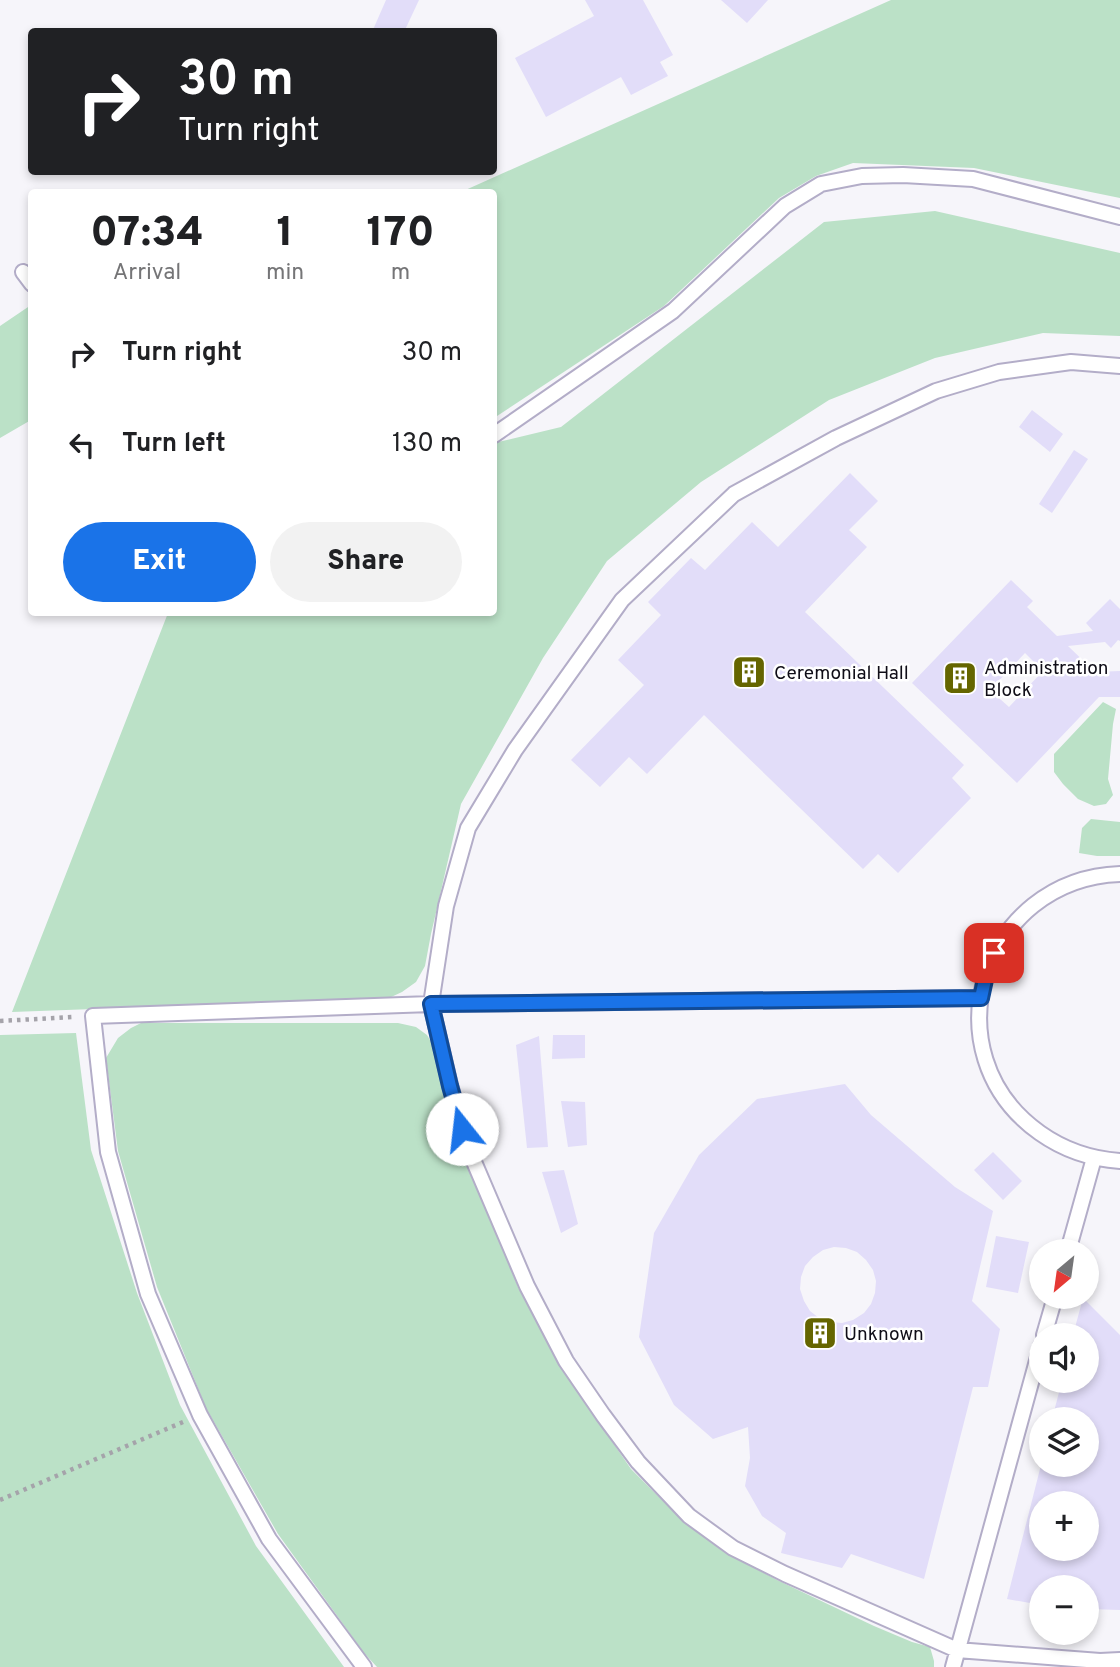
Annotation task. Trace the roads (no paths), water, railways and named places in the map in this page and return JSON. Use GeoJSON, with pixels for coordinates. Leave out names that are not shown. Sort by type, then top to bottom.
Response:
{"type":"FeatureCollection","features":[{"type":"Feature","properties":{"kind":"lane"},"geometry":{"type":"LineString","coordinates":[[497,433],[673,311],[785,206],[821,184],[862,176],[974,179],[1120,217]]}},
{"type":"Feature","properties":{"kind":"lane"},"geometry":{"type":"LineString","coordinates":[[1120,366],[1071,362],[999,372],[936,391],[836,438],[734,494],[622,600],[514,750],[468,828],[446,906],[431,1004],[450,1086],[469,1150],[527,1286],[566,1361],[638,1462],[689,1516],[733,1548],[785,1574],[957,1650],[1100,1661],[1120,1660]]}},
{"type":"Feature","properties":{"kind":"lane"},"geometry":{"type":"LineString","coordinates":[[1120,874],[1083,879],[1060,887],[1022,914],[994,953],[986,975],[979,1022],[982,1045],[999,1090],[1030,1126],[1070,1151],[1094,1158],[1120,1161]]}},
{"type":"Feature","properties":{"kind":"lane"},"geometry":{"type":"LineString","coordinates":[[364,1667],[269,1539],[200,1415],[148,1294],[108,1152],[93,1016],[431,1004],[981,998]]}},
{"type":"Feature","properties":{"kind":"lane"},"geometry":{"type":"LineString","coordinates":[[1071,1239],[1094,1158]]}},
{"type":"Feature","properties":{"kind":"lane"},"geometry":{"type":"LineString","coordinates":[[953,1667],[1029,1389]]}},
{"type":"Feature","properties":{"kind":"place","name":"Ceremonial Hall"},"geometry":{"type":"Point","coordinates":[749,672]}},
{"type":"Feature","properties":{"kind":"place","name":"Administration Block"},"geometry":{"type":"Point","coordinates":[960,678]}},
{"type":"Feature","properties":{"kind":"place","name":"Unknown"},"geometry":{"type":"Point","coordinates":[820,1333]}}]}
